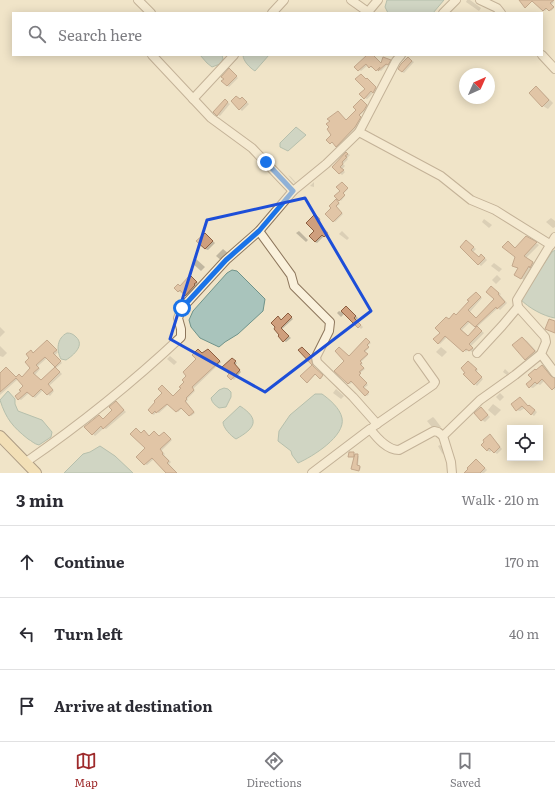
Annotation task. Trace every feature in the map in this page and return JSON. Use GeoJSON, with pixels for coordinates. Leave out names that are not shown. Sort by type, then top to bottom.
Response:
{"type":"FeatureCollection","features":[{"type":"Feature","properties":{"kind":"main road"},"geometry":{"type":"LineString","coordinates":[[0,436],[36,473]]}},
{"type":"Feature","properties":{"kind":"street"},"geometry":{"type":"LineString","coordinates":[[138,0],[150,12]]}},
{"type":"Feature","properties":{"kind":"street"},"geometry":{"type":"LineString","coordinates":[[273,12],[284,0]]}},
{"type":"Feature","properties":{"kind":"street"},"geometry":{"type":"LineString","coordinates":[[351,0],[369,12],[378,0]]}},
{"type":"Feature","properties":{"kind":"street"},"geometry":{"type":"LineString","coordinates":[[444,12],[456,0]]}},
{"type":"Feature","properties":{"kind":"street"},"geometry":{"type":"LineString","coordinates":[[480,0],[497,8],[500,12]]}},
{"type":"Feature","properties":{"kind":"street"},"geometry":{"type":"LineString","coordinates":[[153,56],[211,118],[252,148],[293,191]]}},
{"type":"Feature","properties":{"kind":"street"},"geometry":{"type":"LineString","coordinates":[[193,99],[233,56]]}},
{"type":"Feature","properties":{"kind":"street"},"geometry":{"type":"LineString","coordinates":[[26,462],[66,434],[152,364],[181,337],[181,329],[178,318],[182,308],[226,260],[259,231],[293,191],[326,164],[359,132],[396,61],[400,56]]}},
{"type":"Feature","properties":{"kind":"street"},"geometry":{"type":"LineString","coordinates":[[543,56],[555,69]]}},
{"type":"Feature","properties":{"kind":"street"},"geometry":{"type":"LineString","coordinates":[[359,132],[441,176],[471,200],[495,210],[551,245]]}},
{"type":"Feature","properties":{"kind":"street"},"geometry":{"type":"LineString","coordinates":[[259,231],[291,275],[294,286],[330,322],[330,331],[316,357],[317,362],[353,398],[389,448],[399,450],[434,431],[438,432],[442,436],[452,473]]}},
{"type":"Feature","properties":{"kind":"street"},"geometry":{"type":"LineString","coordinates":[[442,436],[480,400],[541,354],[546,342],[545,337],[518,307],[516,300],[555,237]]}},
{"type":"Feature","properties":{"kind":"street"},"geometry":{"type":"LineString","coordinates":[[477,352],[518,307]]}},
{"type":"Feature","properties":{"kind":"street"},"geometry":{"type":"LineString","coordinates":[[541,354],[555,373]]}},
{"type":"Feature","properties":{"kind":"street"},"geometry":{"type":"LineString","coordinates":[[312,473],[433,385],[435,382],[434,379],[418,358]]}},
{"type":"Feature","properties":{"kind":"highlighted area"},"geometry":{"type":"Polygon","coordinates":[[[305,198],[371,311],[265,392],[170,339],[207,220],[305,198]]]}},
{"type":"Feature","properties":{"kind":"water"},"geometry":{"type":"Polygon","coordinates":[[[387,0],[444,0],[434,12],[388,12],[385,7],[387,0]]]}},
{"type":"Feature","properties":{"kind":"water"},"geometry":{"type":"Polygon","coordinates":[[[201,56],[222,56],[223,59],[220,64],[212,67],[201,56]]]}},
{"type":"Feature","properties":{"kind":"water"},"geometry":{"type":"Polygon","coordinates":[[[243,56],[268,56],[255,71],[244,60],[243,56]]]}},
{"type":"Feature","properties":{"kind":"water"},"geometry":{"type":"Polygon","coordinates":[[[296,127],[306,135],[288,151],[280,147],[280,143],[296,127]]]}},
{"type":"Feature","properties":{"kind":"water"},"geometry":{"type":"Polygon","coordinates":[[[555,250],[555,318],[536,311],[520,299],[552,252],[555,250]]]}},
{"type":"Feature","properties":{"kind":"water"},"geometry":{"type":"Polygon","coordinates":[[[232,270],[237,271],[265,299],[263,311],[238,334],[219,347],[200,338],[191,327],[189,320],[193,311],[227,273],[232,270]]]}},
{"type":"Feature","properties":{"kind":"water"},"geometry":{"type":"Polygon","coordinates":[[[67,333],[74,335],[78,340],[79,346],[75,353],[66,360],[61,359],[59,356],[58,344],[61,338],[67,333]]]}},
{"type":"Feature","properties":{"kind":"water"},"geometry":{"type":"Polygon","coordinates":[[[224,388],[231,392],[231,397],[226,407],[219,408],[213,403],[211,398],[219,390],[224,388]]]}},
{"type":"Feature","properties":{"kind":"water"},"geometry":{"type":"Polygon","coordinates":[[[8,391],[15,399],[15,404],[18,411],[42,420],[52,432],[51,437],[37,445],[18,431],[8,418],[0,400],[8,391]]]}},
{"type":"Feature","properties":{"kind":"water"},"geometry":{"type":"Polygon","coordinates":[[[315,394],[322,394],[334,404],[341,414],[342,425],[334,439],[319,451],[298,463],[291,451],[278,441],[279,431],[290,415],[315,394]]]}},
{"type":"Feature","properties":{"kind":"water"},"geometry":{"type":"Polygon","coordinates":[[[240,406],[251,415],[253,423],[248,431],[236,439],[224,427],[223,422],[240,406]]]}},
{"type":"Feature","properties":{"kind":"water"},"geometry":{"type":"Polygon","coordinates":[[[100,446],[115,456],[133,473],[64,473],[83,454],[100,446]]]}},
{"type":"Feature","properties":{"kind":"building"},"geometry":{"type":"Polygon","coordinates":[[[519,0],[554,0],[550,3],[554,7],[549,11],[546,8],[543,11],[532,1],[525,8],[519,0]]]}},
{"type":"Feature","properties":{"kind":"building"},"geometry":{"type":"Polygon","coordinates":[[[366,56],[374,56],[381,63],[383,57],[391,60],[388,65],[386,64],[378,71],[380,67],[376,71],[371,66],[369,68],[366,64],[358,71],[354,67],[366,56]]]}},
{"type":"Feature","properties":{"kind":"building"},"geometry":{"type":"Polygon","coordinates":[[[408,57],[412,61],[402,72],[398,69],[408,57]]]}},
{"type":"Feature","properties":{"kind":"building"},"geometry":{"type":"Polygon","coordinates":[[[229,68],[237,76],[227,86],[221,81],[224,79],[221,77],[229,68]]]}},
{"type":"Feature","properties":{"kind":"building"},"geometry":{"type":"Polygon","coordinates":[[[361,74],[376,87],[373,93],[371,91],[364,99],[359,94],[365,89],[355,79],[361,74]]]}},
{"type":"Feature","properties":{"kind":"building"},"geometry":{"type":"Polygon","coordinates":[[[536,86],[549,100],[542,107],[529,93],[536,86]]]}},
{"type":"Feature","properties":{"kind":"building"},"geometry":{"type":"Polygon","coordinates":[[[236,96],[240,99],[242,97],[247,102],[239,110],[231,101],[236,96]]]}},
{"type":"Feature","properties":{"kind":"building"},"geometry":{"type":"Polygon","coordinates":[[[225,99],[228,102],[217,116],[213,112],[225,99]]]}},
{"type":"Feature","properties":{"kind":"building"},"geometry":{"type":"Polygon","coordinates":[[[361,99],[367,105],[359,115],[361,117],[355,127],[336,147],[332,142],[330,144],[326,140],[331,135],[327,129],[329,127],[326,124],[330,121],[327,119],[338,111],[346,120],[356,110],[353,107],[361,99]]]}},
{"type":"Feature","properties":{"kind":"building"},"geometry":{"type":"Polygon","coordinates":[[[346,152],[348,154],[345,156],[347,157],[342,162],[343,164],[340,167],[344,170],[339,174],[332,167],[346,152]]]}},
{"type":"Feature","properties":{"kind":"building"},"geometry":{"type":"Polygon","coordinates":[[[342,182],[348,188],[343,193],[345,195],[339,201],[334,196],[340,191],[336,187],[342,182]]]}},
{"type":"Feature","properties":{"kind":"building"},"geometry":{"type":"Polygon","coordinates":[[[336,199],[339,203],[336,206],[342,213],[333,222],[325,214],[331,208],[329,206],[336,199]]]}},
{"type":"Feature","properties":{"kind":"building"},"geometry":{"type":"Polygon","coordinates":[[[315,214],[320,219],[317,221],[328,233],[324,237],[322,235],[315,242],[309,236],[314,231],[306,223],[315,214]]]}},
{"type":"Feature","properties":{"kind":"building"},"geometry":{"type":"Polygon","coordinates":[[[205,233],[213,241],[205,249],[196,241],[205,233]]]}},
{"type":"Feature","properties":{"kind":"building"},"geometry":{"type":"Polygon","coordinates":[[[526,236],[537,242],[524,256],[533,262],[521,279],[514,275],[518,268],[512,266],[515,257],[502,247],[508,241],[515,248],[526,236]]]}},
{"type":"Feature","properties":{"kind":"building"},"geometry":{"type":"Polygon","coordinates":[[[466,240],[474,247],[471,250],[479,257],[481,254],[485,258],[478,265],[460,247],[466,240]]]}},
{"type":"Feature","properties":{"kind":"building"},"geometry":{"type":"Polygon","coordinates":[[[190,275],[197,282],[185,296],[180,290],[178,292],[174,288],[178,284],[180,286],[190,275]]]}},
{"type":"Feature","properties":{"kind":"building"},"geometry":{"type":"Polygon","coordinates":[[[491,286],[499,293],[498,294],[505,302],[497,309],[496,307],[475,327],[468,321],[460,329],[468,336],[477,326],[482,331],[469,344],[473,348],[469,351],[466,349],[463,352],[445,336],[438,344],[433,339],[440,333],[435,328],[446,317],[449,319],[454,313],[456,315],[469,301],[467,300],[476,292],[481,297],[468,310],[476,318],[494,299],[486,292],[491,286]]]}},
{"type":"Feature","properties":{"kind":"building"},"geometry":{"type":"Polygon","coordinates":[[[346,306],[356,316],[354,318],[361,325],[358,328],[341,311],[346,306]]]}},
{"type":"Feature","properties":{"kind":"building"},"geometry":{"type":"Polygon","coordinates":[[[288,313],[292,317],[281,328],[289,336],[283,342],[274,329],[275,327],[271,323],[278,316],[281,320],[288,313]]]}},
{"type":"Feature","properties":{"kind":"building"},"geometry":{"type":"Polygon","coordinates":[[[549,319],[555,321],[555,333],[545,329],[549,319]]]}},
{"type":"Feature","properties":{"kind":"building"},"geometry":{"type":"Polygon","coordinates":[[[522,337],[535,351],[525,360],[512,345],[522,337]]]}},
{"type":"Feature","properties":{"kind":"building"},"geometry":{"type":"Polygon","coordinates":[[[366,338],[370,342],[367,345],[369,347],[364,351],[368,354],[360,361],[362,363],[360,364],[364,368],[359,372],[361,373],[359,375],[367,383],[363,387],[369,392],[365,396],[351,381],[348,384],[334,371],[344,361],[335,351],[339,347],[349,356],[366,338]]]}},
{"type":"Feature","properties":{"kind":"building"},"geometry":{"type":"Polygon","coordinates":[[[47,340],[57,350],[53,353],[61,361],[55,367],[60,372],[48,384],[53,390],[47,395],[41,389],[33,397],[27,392],[18,400],[15,396],[21,391],[19,390],[23,386],[16,378],[0,392],[0,373],[6,367],[16,377],[19,374],[22,377],[30,368],[25,362],[29,358],[26,354],[31,350],[33,353],[47,340]],[[45,357],[36,365],[39,368],[33,373],[41,380],[55,367],[45,357]]]}},
{"type":"Feature","properties":{"kind":"building"},"geometry":{"type":"Polygon","coordinates":[[[302,347],[311,356],[313,366],[323,375],[320,379],[315,374],[307,383],[300,376],[312,365],[298,350],[302,347]]]}},
{"type":"Feature","properties":{"kind":"building"},"geometry":{"type":"Polygon","coordinates":[[[198,349],[202,353],[208,349],[220,361],[192,387],[194,390],[186,398],[187,399],[185,401],[194,412],[189,416],[181,408],[176,412],[167,404],[156,413],[155,411],[152,414],[148,410],[162,393],[158,389],[162,385],[173,396],[181,388],[179,387],[184,382],[182,380],[186,376],[183,372],[196,359],[192,355],[198,349]]]}},
{"type":"Feature","properties":{"kind":"building"},"geometry":{"type":"Polygon","coordinates":[[[232,358],[236,361],[234,363],[240,370],[231,380],[227,376],[229,374],[222,367],[232,358]]]}},
{"type":"Feature","properties":{"kind":"building"},"geometry":{"type":"Polygon","coordinates":[[[468,361],[477,369],[475,370],[482,377],[474,385],[463,374],[465,373],[461,368],[468,361]]]}},
{"type":"Feature","properties":{"kind":"building"},"geometry":{"type":"Polygon","coordinates":[[[542,365],[551,376],[555,378],[555,387],[552,390],[542,379],[537,384],[535,382],[529,388],[526,384],[532,379],[528,375],[542,365]]]}},
{"type":"Feature","properties":{"kind":"building"},"geometry":{"type":"Polygon","coordinates":[[[520,397],[528,406],[529,405],[535,410],[531,415],[522,406],[516,411],[511,404],[520,397]]]}},
{"type":"Feature","properties":{"kind":"building"},"geometry":{"type":"Polygon","coordinates":[[[116,401],[124,410],[103,429],[101,426],[92,435],[84,427],[99,415],[103,419],[112,410],[109,407],[116,401]]]}},
{"type":"Feature","properties":{"kind":"building"},"geometry":{"type":"Polygon","coordinates":[[[481,407],[488,415],[481,421],[474,413],[481,407]]]}},
{"type":"Feature","properties":{"kind":"building"},"geometry":{"type":"Polygon","coordinates":[[[136,428],[141,433],[144,430],[149,436],[154,431],[159,436],[164,432],[171,439],[160,449],[163,453],[162,454],[169,461],[167,463],[177,473],[166,473],[152,458],[144,465],[136,457],[145,448],[130,434],[136,428]]]}},
{"type":"Feature","properties":{"kind":"building"},"geometry":{"type":"Polygon","coordinates":[[[490,434],[500,447],[494,453],[489,448],[487,451],[481,445],[484,442],[483,440],[490,434]]]}},
{"type":"Feature","properties":{"kind":"building"},"geometry":{"type":"Polygon","coordinates":[[[349,452],[354,452],[354,457],[348,457],[349,452]]]}},
{"type":"Feature","properties":{"kind":"building"},"geometry":{"type":"Polygon","coordinates":[[[355,454],[358,454],[357,465],[360,466],[359,471],[351,469],[355,454]]]}},
{"type":"Feature","properties":{"kind":"building"},"geometry":{"type":"Polygon","coordinates":[[[476,459],[485,468],[480,473],[464,473],[468,469],[467,468],[476,459]]]}},
{"type":"Feature","properties":{"kind":"route"},"geometry":{"type":"LineString","coordinates":[[182,308],[226,260],[259,231],[293,191],[266,162]]}}]}
